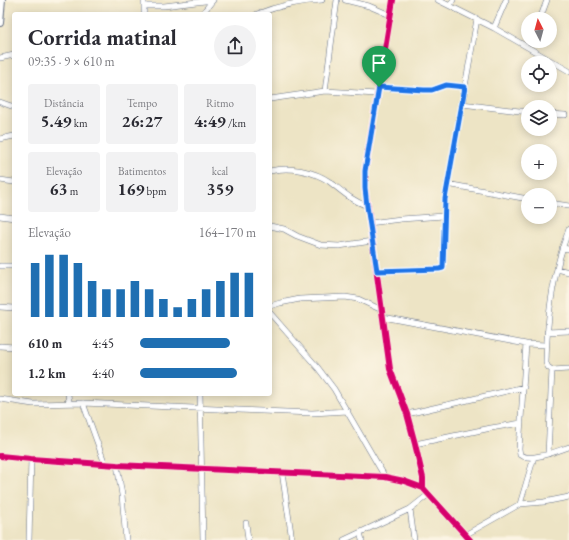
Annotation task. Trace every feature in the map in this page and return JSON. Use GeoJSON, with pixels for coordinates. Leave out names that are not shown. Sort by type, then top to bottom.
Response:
{"type":"FeatureCollection","features":[{"type":"Feature","properties":{"kind":"street"},"geometry":{"type":"LineString","coordinates":[[0,23],[2,0]]}},
{"type":"Feature","properties":{"kind":"street"},"geometry":{"type":"LineString","coordinates":[[144,0],[144,12]]}},
{"type":"Feature","properties":{"kind":"street"},"geometry":{"type":"LineString","coordinates":[[144,6],[164,6],[213,0],[204,12]]}},
{"type":"Feature","properties":{"kind":"street"},"geometry":{"type":"LineString","coordinates":[[262,12],[279,6],[304,1],[322,0]]}},
{"type":"Feature","properties":{"kind":"street"},"geometry":{"type":"LineString","coordinates":[[325,91],[336,0]]}},
{"type":"Feature","properties":{"kind":"street"},"geometry":{"type":"LineString","coordinates":[[345,0],[369,6],[390,15]]}},
{"type":"Feature","properties":{"kind":"street"},"geometry":{"type":"LineString","coordinates":[[393,0],[365,171],[365,188],[390,370],[407,414],[421,468],[423,488]]}},
{"type":"Feature","properties":{"kind":"street"},"geometry":{"type":"LineString","coordinates":[[438,0],[477,19],[521,44]]}},
{"type":"Feature","properties":{"kind":"street"},"geometry":{"type":"LineString","coordinates":[[450,6],[453,0]]}},
{"type":"Feature","properties":{"kind":"street"},"geometry":{"type":"LineString","coordinates":[[494,28],[506,0]]}},
{"type":"Feature","properties":{"kind":"street"},"geometry":{"type":"LineString","coordinates":[[543,12],[547,0]]}},
{"type":"Feature","properties":{"kind":"street"},"geometry":{"type":"LineString","coordinates":[[377,271],[443,268],[444,216],[447,184],[477,19]]}},
{"type":"Feature","properties":{"kind":"street"},"geometry":{"type":"LineString","coordinates":[[528,48],[569,71]]}},
{"type":"Feature","properties":{"kind":"street"},"geometry":{"type":"LineString","coordinates":[[0,58],[12,55]]}},
{"type":"Feature","properties":{"kind":"street"},"geometry":{"type":"LineString","coordinates":[[379,87],[424,90],[432,90],[446,85],[465,87]]}},
{"type":"Feature","properties":{"kind":"street"},"geometry":{"type":"LineString","coordinates":[[272,99],[325,91],[377,94]]}},
{"type":"Feature","properties":{"kind":"street"},"geometry":{"type":"LineString","coordinates":[[0,102],[12,106]]}},
{"type":"Feature","properties":{"kind":"street"},"geometry":{"type":"LineString","coordinates":[[462,104],[521,111]]}},
{"type":"Feature","properties":{"kind":"street"},"geometry":{"type":"LineString","coordinates":[[557,114],[565,115]]}},
{"type":"Feature","properties":{"kind":"street"},"geometry":{"type":"LineString","coordinates":[[0,139],[12,136]]}},
{"type":"Feature","properties":{"kind":"street"},"geometry":{"type":"LineString","coordinates":[[272,171],[288,169],[302,171],[318,176],[348,196],[367,206]]}},
{"type":"Feature","properties":{"kind":"street"},"geometry":{"type":"LineString","coordinates":[[0,180],[12,182]]}},
{"type":"Feature","properties":{"kind":"street"},"geometry":{"type":"LineString","coordinates":[[447,184],[521,198]]}},
{"type":"Feature","properties":{"kind":"street"},"geometry":{"type":"LineString","coordinates":[[557,204],[569,206]]}},
{"type":"Feature","properties":{"kind":"street"},"geometry":{"type":"LineString","coordinates":[[0,216],[12,218]]}},
{"type":"Feature","properties":{"kind":"street"},"geometry":{"type":"LineString","coordinates":[[369,223],[444,216]]}},
{"type":"Feature","properties":{"kind":"street"},"geometry":{"type":"LineString","coordinates":[[272,226],[284,229],[297,236],[322,245],[339,246],[372,241]]}},
{"type":"Feature","properties":{"kind":"street"},"geometry":{"type":"LineString","coordinates":[[569,229],[562,248],[557,269],[546,345],[546,365],[552,370],[569,369]]}},
{"type":"Feature","properties":{"kind":"street"},"geometry":{"type":"LineString","coordinates":[[562,248],[569,249]]}},
{"type":"Feature","properties":{"kind":"street"},"geometry":{"type":"LineString","coordinates":[[0,266],[12,266]]}},
{"type":"Feature","properties":{"kind":"street"},"geometry":{"type":"LineString","coordinates":[[557,269],[569,272]]}},
{"type":"Feature","properties":{"kind":"street"},"geometry":{"type":"LineString","coordinates":[[272,306],[300,299],[345,297],[358,299],[382,310]]}},
{"type":"Feature","properties":{"kind":"street"},"geometry":{"type":"LineString","coordinates":[[0,307],[12,308]]}},
{"type":"Feature","properties":{"kind":"street"},"geometry":{"type":"LineString","coordinates":[[272,315],[318,368],[334,389],[385,477]]}},
{"type":"Feature","properties":{"kind":"street"},"geometry":{"type":"LineString","coordinates":[[383,317],[526,344],[546,345]]}},
{"type":"Feature","properties":{"kind":"street"},"geometry":{"type":"LineString","coordinates":[[547,332],[569,331]]}},
{"type":"Feature","properties":{"kind":"street"},"geometry":{"type":"LineString","coordinates":[[526,344],[519,449],[520,455],[523,457],[534,457],[569,447]]}},
{"type":"Feature","properties":{"kind":"street"},"geometry":{"type":"LineString","coordinates":[[0,346],[12,347]]}},
{"type":"Feature","properties":{"kind":"street"},"geometry":{"type":"LineString","coordinates":[[548,454],[552,370]]}},
{"type":"Feature","properties":{"kind":"street"},"geometry":{"type":"LineString","coordinates":[[407,414],[524,387]]}},
{"type":"Feature","properties":{"kind":"street"},"geometry":{"type":"LineString","coordinates":[[68,396],[69,404]]}},
{"type":"Feature","properties":{"kind":"street"},"geometry":{"type":"LineString","coordinates":[[200,396],[203,540]]}},
{"type":"Feature","properties":{"kind":"street"},"geometry":{"type":"LineString","coordinates":[[0,400],[33,404],[83,403],[312,413],[348,411]]}},
{"type":"Feature","properties":{"kind":"street"},"geometry":{"type":"LineString","coordinates":[[83,403],[105,464]]}},
{"type":"Feature","properties":{"kind":"street"},"geometry":{"type":"LineString","coordinates":[[415,444],[521,423]]}},
{"type":"Feature","properties":{"kind":"street"},"geometry":{"type":"LineString","coordinates":[[0,456],[117,465],[385,477],[404,481],[423,488],[470,540]]}},
{"type":"Feature","properties":{"kind":"street"},"geometry":{"type":"LineString","coordinates":[[520,504],[534,457]]}},
{"type":"Feature","properties":{"kind":"street"},"geometry":{"type":"LineString","coordinates":[[30,540],[31,459]]}},
{"type":"Feature","properties":{"kind":"street"},"geometry":{"type":"LineString","coordinates":[[117,465],[122,495],[126,540]]}},
{"type":"Feature","properties":{"kind":"street"},"geometry":{"type":"LineString","coordinates":[[282,472],[292,540]]}},
{"type":"Feature","properties":{"kind":"street"},"geometry":{"type":"LineString","coordinates":[[344,540],[410,509],[429,494]]}},
{"type":"Feature","properties":{"kind":"street"},"geometry":{"type":"LineString","coordinates":[[464,535],[520,504],[544,502],[569,497]]}},
{"type":"Feature","properties":{"kind":"street"},"geometry":{"type":"LineString","coordinates":[[410,509],[414,540]]}},
{"type":"Feature","properties":{"kind":"street"},"geometry":{"type":"LineString","coordinates":[[246,523],[248,540]]}},
{"type":"Feature","properties":{"kind":"street"},"geometry":{"type":"LineString","coordinates":[[360,533],[362,540]]}},
{"type":"Feature","properties":{"kind":"cycle path"},"geometry":{"type":"LineString","coordinates":[[393,0],[365,171],[365,188],[390,369],[407,414],[423,478],[423,488]]}},
{"type":"Feature","properties":{"kind":"cycle path"},"geometry":{"type":"LineString","coordinates":[[0,456],[117,465],[385,477],[404,481],[423,488],[470,540]]}},
{"type":"Feature","properties":{"kind":"route"},"geometry":{"type":"LineString","coordinates":[[446,85],[465,87],[445,199],[444,266],[442,269],[377,271],[369,223],[365,188],[365,171],[379,87],[432,90],[439,86],[446,85]]}}]}
